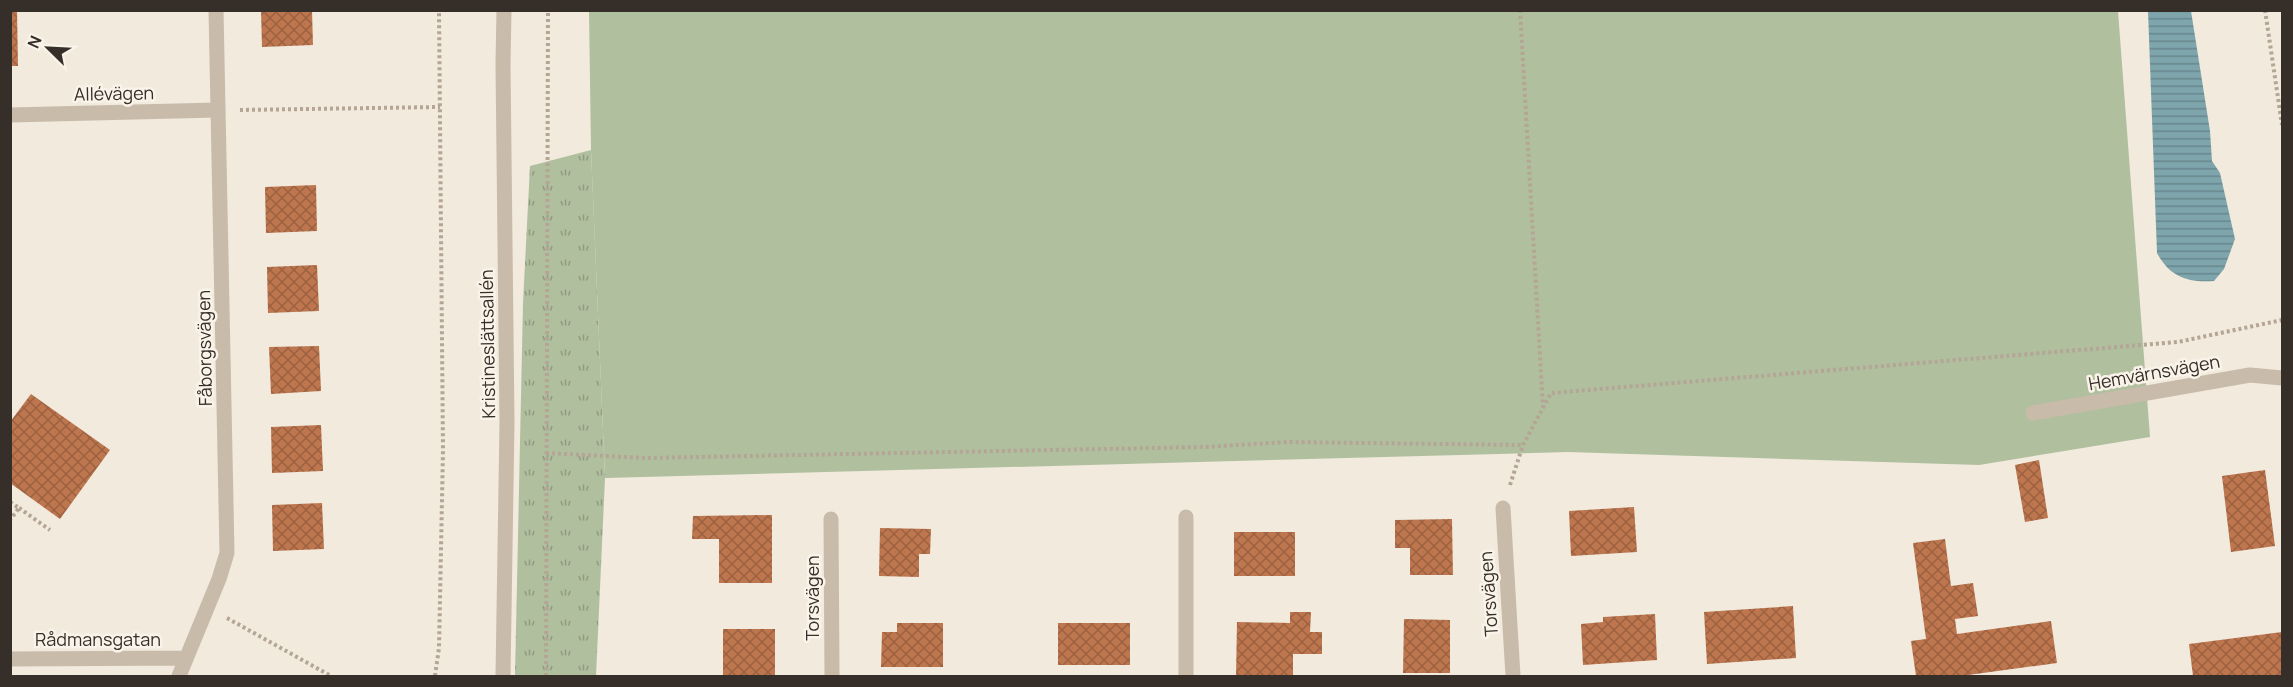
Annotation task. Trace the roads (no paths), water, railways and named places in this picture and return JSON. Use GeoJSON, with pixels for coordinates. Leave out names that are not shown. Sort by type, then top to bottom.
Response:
{"type":"FeatureCollection","features":[{"type":"Feature","properties":{"kind":"street","name":"Fåborgsvägen"},"geometry":{"type":"LineString","coordinates":[[179,676],[227,553],[216,10]]}},
{"type":"Feature","properties":{"kind":"street","name":"Kristineslättsallén"},"geometry":{"type":"LineString","coordinates":[[503,676],[507,422],[504,10]]}},
{"type":"Feature","properties":{"kind":"street","name":"Allévägen"},"geometry":{"type":"LineString","coordinates":[[10,115],[218,110]]}},
{"type":"Feature","properties":{"kind":"street","name":"Hemvärnsvägen"},"geometry":{"type":"LineString","coordinates":[[2033,413],[2250,375],[2283,378]]}},
{"type":"Feature","properties":{"kind":"street","name":"Torsvägen"},"geometry":{"type":"LineString","coordinates":[[1503,508],[1513,676]]}},
{"type":"Feature","properties":{"kind":"street"},"geometry":{"type":"LineString","coordinates":[[1186,517],[1186,676]]}},
{"type":"Feature","properties":{"kind":"street","name":"Torsvägen"},"geometry":{"type":"LineString","coordinates":[[831,519],[831,676]]}},
{"type":"Feature","properties":{"kind":"street","name":"Rådmansgatan"},"geometry":{"type":"LineString","coordinates":[[10,659],[186,657]]}},
{"type":"Feature","properties":{"kind":"water"},"geometry":{"type":"Polygon","coordinates":[[[2148,11],[2191,11],[2210,131],[2212,161],[2220,173],[2235,239],[2224,269],[2214,281],[2196,281],[2181,277],[2168,268],[2157,253],[2148,11]]]}}]}
